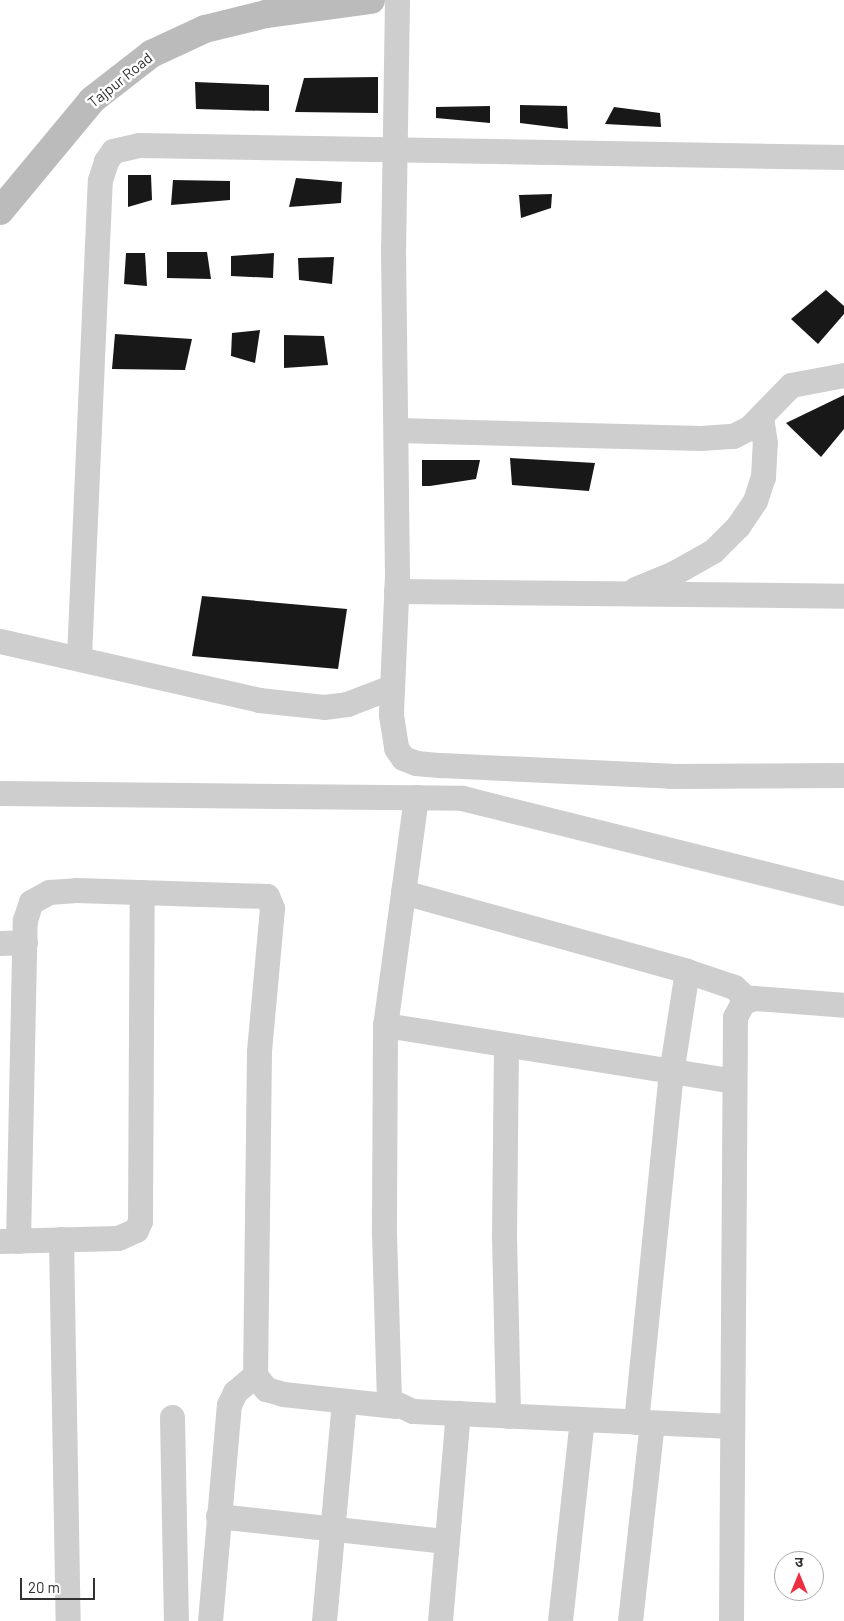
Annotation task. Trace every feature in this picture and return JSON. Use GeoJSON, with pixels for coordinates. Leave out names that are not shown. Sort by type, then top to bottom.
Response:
{"type":"FeatureCollection","features":[{"type":"Feature","properties":{"kind":"main road","name":"Tajpur Road"},"geometry":{"type":"LineString","coordinates":[[0,211],[92,100],[150,54],[205,29],[266,14],[371,0]]}},
{"type":"Feature","properties":{"kind":"street"},"geometry":{"type":"LineString","coordinates":[[397,0],[394,151],[397,430],[396,591],[391,688],[392,735],[396,748],[403,758],[416,762],[671,776],[844,775]]}},
{"type":"Feature","properties":{"kind":"street"},"geometry":{"type":"LineString","coordinates":[[79,657],[91,344],[100,180],[106,160],[113,151],[139,145],[394,151],[844,157]]}},
{"type":"Feature","properties":{"kind":"street"},"geometry":{"type":"LineString","coordinates":[[397,430],[701,438],[733,436],[761,417],[791,385],[844,375]]}},
{"type":"Feature","properties":{"kind":"street"},"geometry":{"type":"LineString","coordinates":[[626,593],[674,573],[713,550],[738,526],[755,501],[763,477],[765,443],[761,417]]}},
{"type":"Feature","properties":{"kind":"street"},"geometry":{"type":"LineString","coordinates":[[396,591],[844,596]]}},
{"type":"Feature","properties":{"kind":"street"},"geometry":{"type":"LineString","coordinates":[[0,641],[79,657],[259,700],[324,707],[347,704],[391,688]]}},
{"type":"Feature","properties":{"kind":"street"},"geometry":{"type":"LineString","coordinates":[[0,794],[416,796],[462,798],[844,893]]}},
{"type":"Feature","properties":{"kind":"street"},"geometry":{"type":"LineString","coordinates":[[396,1406],[389,1400],[387,1393],[385,1025],[416,796]]}},
{"type":"Feature","properties":{"kind":"street"},"geometry":{"type":"LineString","coordinates":[[142,892],[140,1221],[136,1230],[118,1238],[9,1241],[28,907],[42,894],[76,890],[258,894],[271,900],[259,1052],[255,1375],[258,1384],[274,1392],[306,1399],[396,1406],[413,1411],[732,1426]]}},
{"type":"Feature","properties":{"kind":"street"},"geometry":{"type":"LineString","coordinates":[[403,892],[688,971],[734,987],[748,1000]]}},
{"type":"Feature","properties":{"kind":"street"},"geometry":{"type":"LineString","coordinates":[[0,943],[25,942]]}},
{"type":"Feature","properties":{"kind":"street"},"geometry":{"type":"LineString","coordinates":[[630,1621],[671,1073],[688,971]]}},
{"type":"Feature","properties":{"kind":"street"},"geometry":{"type":"LineString","coordinates":[[731,1621],[735,1017],[737,1007],[748,1000],[844,1005]]}},
{"type":"Feature","properties":{"kind":"street"},"geometry":{"type":"LineString","coordinates":[[385,1025],[671,1073],[734,1081]]}},
{"type":"Feature","properties":{"kind":"street"},"geometry":{"type":"LineString","coordinates":[[506,1046],[504,1236],[508,1416]]}},
{"type":"Feature","properties":{"kind":"street"},"geometry":{"type":"LineString","coordinates":[[61,1239],[68,1621]]}},
{"type":"Feature","properties":{"kind":"street"},"geometry":{"type":"LineString","coordinates":[[210,1621],[229,1405],[235,1392],[255,1375]]}},
{"type":"Feature","properties":{"kind":"street"},"geometry":{"type":"LineString","coordinates":[[324,1621],[344,1402]]}},
{"type":"Feature","properties":{"kind":"street"},"geometry":{"type":"LineString","coordinates":[[440,1621],[458,1413]]}},
{"type":"Feature","properties":{"kind":"street"},"geometry":{"type":"LineString","coordinates":[[172,1417],[176,1621]]}},
{"type":"Feature","properties":{"kind":"street"},"geometry":{"type":"LineString","coordinates":[[560,1621],[582,1419]]}},
{"type":"Feature","properties":{"kind":"street"},"geometry":{"type":"LineString","coordinates":[[218,1516],[446,1541]]}},
{"type":"Feature","properties":{"kind":"building"},"geometry":{"type":"Polygon","coordinates":[[[378,77],[378,113],[295,112],[304,78],[378,77]]]}},
{"type":"Feature","properties":{"kind":"building"},"geometry":{"type":"Polygon","coordinates":[[[195,82],[269,85],[269,111],[196,109],[195,82]]]}},
{"type":"Feature","properties":{"kind":"building"},"geometry":{"type":"Polygon","coordinates":[[[520,105],[567,106],[568,129],[520,123],[520,105]]]}},
{"type":"Feature","properties":{"kind":"building"},"geometry":{"type":"Polygon","coordinates":[[[490,106],[490,123],[436,118],[436,107],[490,106]]]}},
{"type":"Feature","properties":{"kind":"building"},"geometry":{"type":"Polygon","coordinates":[[[614,107],[660,113],[661,127],[605,124],[614,107]]]}},
{"type":"Feature","properties":{"kind":"building"},"geometry":{"type":"Polygon","coordinates":[[[128,175],[151,175],[152,200],[128,207],[128,175]]]}},
{"type":"Feature","properties":{"kind":"building"},"geometry":{"type":"Polygon","coordinates":[[[296,178],[342,182],[341,203],[289,207],[296,178]]]}},
{"type":"Feature","properties":{"kind":"building"},"geometry":{"type":"Polygon","coordinates":[[[173,180],[230,181],[230,200],[171,205],[173,180]]]}},
{"type":"Feature","properties":{"kind":"building"},"geometry":{"type":"Polygon","coordinates":[[[552,194],[551,208],[521,218],[519,195],[552,194]]]}},
{"type":"Feature","properties":{"kind":"building"},"geometry":{"type":"Polygon","coordinates":[[[167,252],[207,252],[211,279],[167,278],[167,252]]]}},
{"type":"Feature","properties":{"kind":"building"},"geometry":{"type":"Polygon","coordinates":[[[126,253],[145,253],[147,286],[124,284],[126,253]]]}},
{"type":"Feature","properties":{"kind":"building"},"geometry":{"type":"Polygon","coordinates":[[[274,253],[273,278],[231,276],[231,256],[274,253]]]}},
{"type":"Feature","properties":{"kind":"building"},"geometry":{"type":"Polygon","coordinates":[[[334,257],[332,284],[299,280],[298,258],[334,257]]]}},
{"type":"Feature","properties":{"kind":"building"},"geometry":{"type":"Polygon","coordinates":[[[826,290],[844,306],[844,314],[818,344],[791,319],[826,290]]]}},
{"type":"Feature","properties":{"kind":"building"},"geometry":{"type":"Polygon","coordinates":[[[260,330],[255,363],[231,356],[232,333],[260,330]]]}},
{"type":"Feature","properties":{"kind":"building"},"geometry":{"type":"Polygon","coordinates":[[[115,334],[192,339],[185,370],[112,369],[115,334]]]}},
{"type":"Feature","properties":{"kind":"building"},"geometry":{"type":"Polygon","coordinates":[[[284,335],[324,336],[328,365],[284,368],[284,335]]]}},
{"type":"Feature","properties":{"kind":"building"},"geometry":{"type":"Polygon","coordinates":[[[844,395],[844,429],[821,457],[786,423],[844,395]]]}},
{"type":"Feature","properties":{"kind":"building"},"geometry":{"type":"Polygon","coordinates":[[[510,458],[595,463],[589,491],[512,485],[510,458]]]}},
{"type":"Feature","properties":{"kind":"building"},"geometry":{"type":"Polygon","coordinates":[[[422,460],[480,460],[476,479],[422,486],[422,460]]]}},
{"type":"Feature","properties":{"kind":"building"},"geometry":{"type":"Polygon","coordinates":[[[202,596],[347,609],[338,669],[192,656],[202,596]]]}}]}
